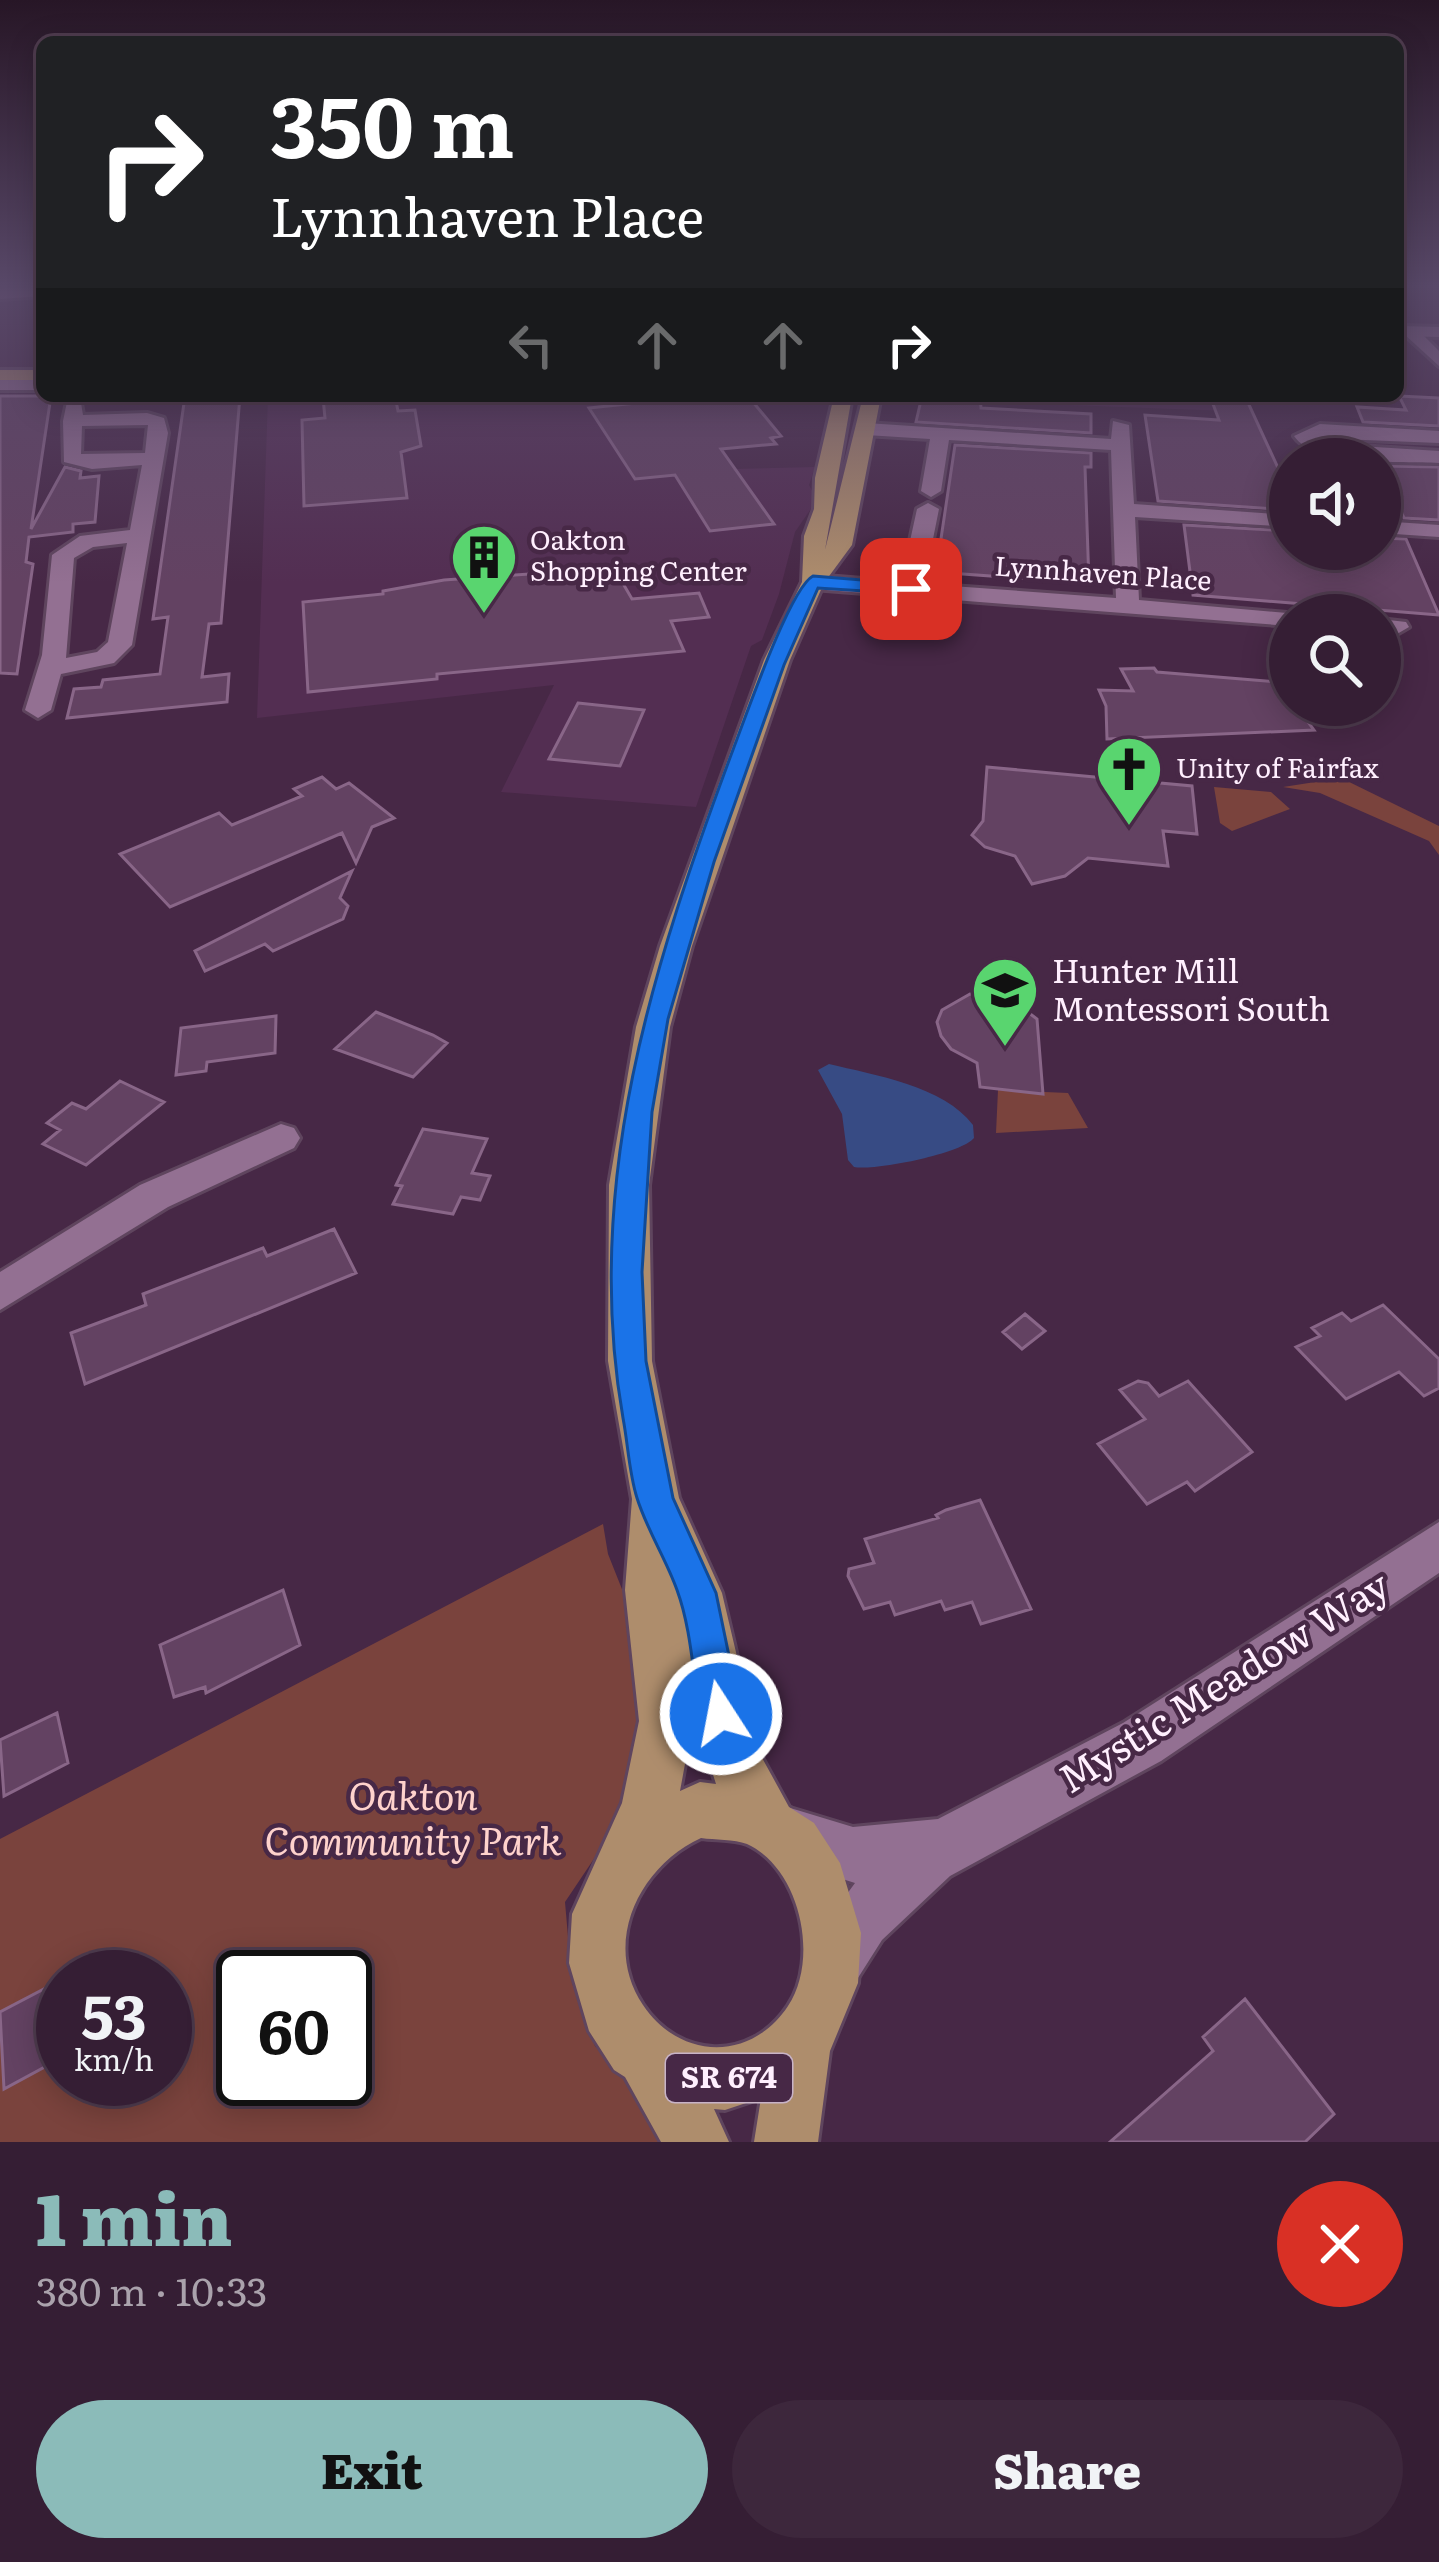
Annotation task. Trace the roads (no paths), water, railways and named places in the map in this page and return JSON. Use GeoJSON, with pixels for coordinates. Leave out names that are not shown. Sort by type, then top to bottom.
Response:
{"type":"FeatureCollection","features":[{"type":"Feature","properties":{"kind":"main road","name":"SR 674"},"geometry":{"type":"LineString","coordinates":[[813,582],[815,536],[825,509],[826,478],[842,402]]}},
{"type":"Feature","properties":{"kind":"main road","name":"SR 674"},"geometry":{"type":"LineString","coordinates":[[655,1498],[697,1593],[736,1766],[776,1829],[804,1855],[824,1890],[833,1931],[832,1966],[823,2000],[801,2037],[762,2068],[723,2079],[678,2073],[646,2054],[625,2033],[609,2006],[596,1952],[605,1892],[649,1806],[666,1721],[650,1590],[655,1498],[630,1361],[626,1272],[638,1112],[655,1019],[702,862],[775,665],[813,582],[841,545],[871,402]]}},
{"type":"Feature","properties":{"kind":"main road","name":"SR 674"},"geometry":{"type":"LineString","coordinates":[[627,1854],[657,1827],[694,1811],[736,1811],[776,1829]]}},
{"type":"Feature","properties":{"kind":"main road","name":"SR 674"},"geometry":{"type":"LineString","coordinates":[[786,2142],[801,2037]]}},
{"type":"Feature","properties":{"kind":"main road","name":"SR 674"},"geometry":{"type":"LineString","coordinates":[[646,2054],[697,2142]]}},
{"type":"Feature","properties":{"kind":"street"},"geometry":{"type":"LineString","coordinates":[[0,385],[36,385]]}},
{"type":"Feature","properties":{"kind":"street"},"geometry":{"type":"LineString","coordinates":[[74,402],[69,456],[75,461],[152,458]]}},
{"type":"Feature","properties":{"kind":"street"},"geometry":{"type":"LineString","coordinates":[[50,669],[105,658],[121,645],[158,433],[154,420],[72,421]]}},
{"type":"Feature","properties":{"kind":"street"},"geometry":{"type":"LineString","coordinates":[[866,429],[1120,435],[1128,606]]}},
{"type":"Feature","properties":{"kind":"street"},"geometry":{"type":"LineString","coordinates":[[1439,437],[1320,430],[1304,436],[1310,446],[1325,450],[1439,458]]}},
{"type":"Feature","properties":{"kind":"street"},"geometry":{"type":"LineString","coordinates":[[911,589],[940,434]]}},
{"type":"Feature","properties":{"kind":"street"},"geometry":{"type":"LineString","coordinates":[[1122,510],[1269,520]]}},
{"type":"Feature","properties":{"kind":"street"},"geometry":{"type":"LineString","coordinates":[[1401,528],[1439,531]]}},
{"type":"Feature","properties":{"kind":"street"},"geometry":{"type":"LineString","coordinates":[[38,710],[50,669],[63,555],[88,541],[139,535]]}},
{"type":"Feature","properties":{"kind":"street","name":"Lynnhaven Place"},"geometry":{"type":"LineString","coordinates":[[813,582],[1269,617]]}},
{"type":"Feature","properties":{"kind":"street"},"geometry":{"type":"LineString","coordinates":[[0,1293],[154,1196],[281,1138]]}},
{"type":"Feature","properties":{"kind":"street","name":"Mystic Meadow Way"},"geometry":{"type":"LineString","coordinates":[[832,1966],[850,1930],[875,1897],[942,1846],[1143,1741],[1439,1545]]}},
{"type":"Feature","properties":{"kind":"street","name":"Mystic Meadow Way"},"geometry":{"type":"LineString","coordinates":[[776,1829],[853,1856],[942,1846]]}},
{"type":"Feature","properties":{"kind":"water"},"geometry":{"type":"Polygon","coordinates":[[[829,1064],[927,1091],[973,1125],[974,1138],[953,1150],[917,1160],[854,1167],[848,1160],[842,1114],[818,1070],[829,1064]]]}},
{"type":"Feature","properties":{"kind":"place","name":"Oakton Shopping Center"},"geometry":{"type":"Point","coordinates":[484,616]}},
{"type":"Feature","properties":{"kind":"place","name":"Unity of Fairfax"},"geometry":{"type":"Point","coordinates":[1129,828]}},
{"type":"Feature","properties":{"kind":"place","name":"Hunter Mill Montessori South"},"geometry":{"type":"Point","coordinates":[1005,1049]}},
{"type":"Feature","properties":{"kind":"park label","name":"Oakton Community Park"},"geometry":{"type":"Point","coordinates":[413,1818]}}]}
